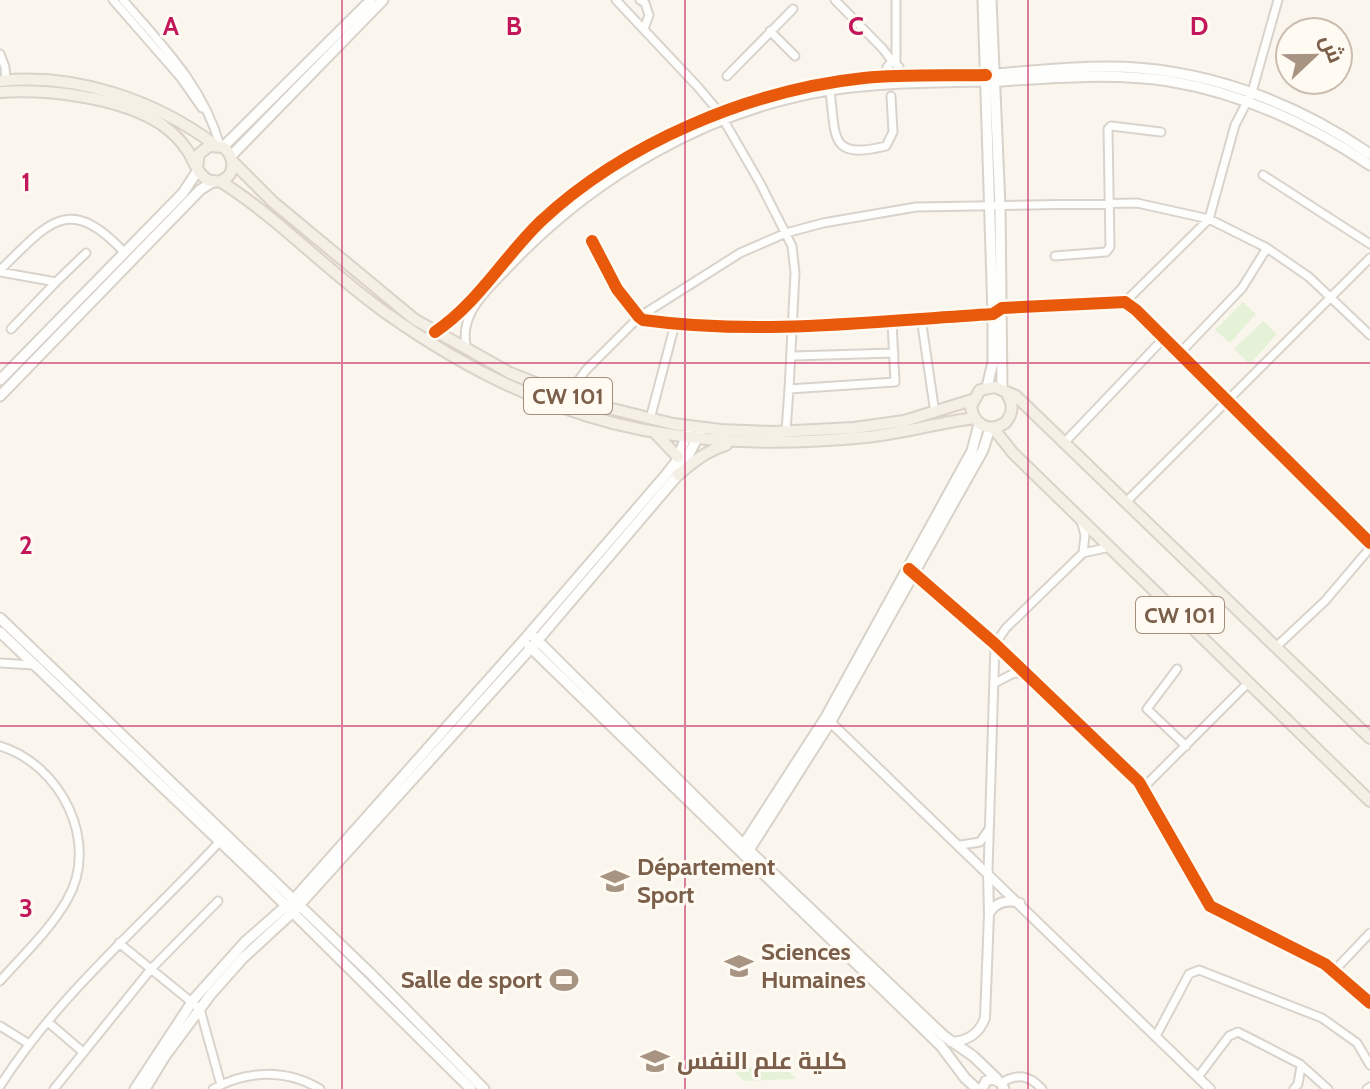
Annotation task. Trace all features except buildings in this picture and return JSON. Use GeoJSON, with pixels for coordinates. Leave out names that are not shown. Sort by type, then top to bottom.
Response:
{"type":"FeatureCollection","features":[{"type":"Feature","properties":{"kind":"main road"},"geometry":{"type":"LineString","coordinates":[[224,151],[371,0]]}},
{"type":"Feature","properties":{"kind":"main road"},"geometry":{"type":"LineString","coordinates":[[224,151],[383,0]]}},
{"type":"Feature","properties":{"kind":"main road"},"geometry":{"type":"LineString","coordinates":[[983,0],[991,78]]}},
{"type":"Feature","properties":{"kind":"main road"},"geometry":{"type":"LineString","coordinates":[[991,0],[998,311],[1005,392]]}},
{"type":"Feature","properties":{"kind":"main road"},"geometry":{"type":"LineString","coordinates":[[991,78],[1076,68],[1136,69],[1207,80],[1252,92],[1325,124],[1370,154]]}},
{"type":"Feature","properties":{"kind":"main road"},"geometry":{"type":"LineString","coordinates":[[991,78],[1170,81],[1246,102],[1304,126],[1370,165]]}},
{"type":"Feature","properties":{"kind":"main road","name":"CW 101"},"geometry":{"type":"LineString","coordinates":[[3,81],[52,81],[111,93],[173,117],[224,151],[273,202],[377,290],[435,332],[510,373],[567,396],[650,419],[690,426],[786,431],[854,428],[904,421],[972,400]]}},
{"type":"Feature","properties":{"kind":"main road"},"geometry":{"type":"LineString","coordinates":[[0,92],[78,96],[157,121],[174,133],[204,178],[217,181]]}},
{"type":"Feature","properties":{"kind":"main road"},"geometry":{"type":"LineString","coordinates":[[0,380],[183,193],[198,169],[199,154],[209,146],[224,151]]}},
{"type":"Feature","properties":{"kind":"main road"},"geometry":{"type":"LineString","coordinates":[[0,396],[200,190],[230,173],[224,151]]}},
{"type":"Feature","properties":{"kind":"main road","name":"CW 101"},"geometry":{"type":"LineString","coordinates":[[217,181],[281,225],[382,310],[445,354],[559,407],[614,425],[692,439],[738,442],[869,437],[984,424],[1370,801]]}},
{"type":"Feature","properties":{"kind":"main road"},"geometry":{"type":"LineString","coordinates":[[987,387],[998,311]]}},
{"type":"Feature","properties":{"kind":"main road"},"geometry":{"type":"LineString","coordinates":[[987,387],[1005,392],[1011,399],[1012,412],[1005,423],[984,424],[972,400],[987,387]]}},
{"type":"Feature","properties":{"kind":"main road","name":"CW 101"},"geometry":{"type":"LineString","coordinates":[[1005,392],[1022,401],[1370,738]]}},
{"type":"Feature","properties":{"kind":"main road"},"geometry":{"type":"LineString","coordinates":[[745,849],[828,719],[912,571],[984,424]]}},
{"type":"Feature","properties":{"kind":"main road"},"geometry":{"type":"LineString","coordinates":[[690,426],[692,439]]}},
{"type":"Feature","properties":{"kind":"main road"},"geometry":{"type":"LineString","coordinates":[[135,1089],[245,942],[293,906],[531,641],[603,556],[703,428]]}},
{"type":"Feature","properties":{"kind":"main road"},"geometry":{"type":"LineString","coordinates":[[654,433],[679,461],[678,475]]}},
{"type":"Feature","properties":{"kind":"main road"},"geometry":{"type":"LineString","coordinates":[[603,556],[678,475],[711,449],[738,442]]}},
{"type":"Feature","properties":{"kind":"main road"},"geometry":{"type":"LineString","coordinates":[[0,618],[484,1089]]}},
{"type":"Feature","properties":{"kind":"main road"},"geometry":{"type":"LineString","coordinates":[[0,632],[223,838]]}},
{"type":"Feature","properties":{"kind":"main road"},"geometry":{"type":"LineString","coordinates":[[531,641],[745,849],[953,1058],[965,1078],[979,1089],[986,1081],[1002,1086]]}},
{"type":"Feature","properties":{"kind":"main road"},"geometry":{"type":"LineString","coordinates":[[745,849],[1002,1086]]}},
{"type":"Feature","properties":{"kind":"main road"},"geometry":{"type":"LineString","coordinates":[[293,906],[471,1089]]}},
{"type":"Feature","properties":{"kind":"main road"},"geometry":{"type":"LineString","coordinates":[[145,1089],[195,1006]]}},
{"type":"Feature","properties":{"kind":"main road"},"geometry":{"type":"LineString","coordinates":[[953,1058],[970,1038]]}},
{"type":"Feature","properties":{"kind":"street"},"geometry":{"type":"LineString","coordinates":[[113,0],[181,78],[195,102],[204,109]]}},
{"type":"Feature","properties":{"kind":"street"},"geometry":{"type":"LineString","coordinates":[[123,0],[189,76],[224,151]]}},
{"type":"Feature","properties":{"kind":"street"},"geometry":{"type":"LineString","coordinates":[[835,0],[894,62]]}},
{"type":"Feature","properties":{"kind":"street"},"geometry":{"type":"LineString","coordinates":[[894,62],[896,0]]}},
{"type":"Feature","properties":{"kind":"street"},"geometry":{"type":"LineString","coordinates":[[592,241],[617,289],[639,317],[675,324],[793,328],[1125,302],[1209,219],[1235,125],[1252,92],[1278,0]]}},
{"type":"Feature","properties":{"kind":"street"},"geometry":{"type":"LineString","coordinates":[[619,1],[719,112],[786,233],[795,263],[793,356],[786,431]]}},
{"type":"Feature","properties":{"kind":"street"},"geometry":{"type":"LineString","coordinates":[[644,29],[649,15],[645,1]]}},
{"type":"Feature","properties":{"kind":"street"},"geometry":{"type":"LineString","coordinates":[[727,76],[793,9]]}},
{"type":"Feature","properties":{"kind":"street"},"geometry":{"type":"LineString","coordinates":[[770,31],[795,56]]}},
{"type":"Feature","properties":{"kind":"street"},"geometry":{"type":"LineString","coordinates":[[0,54],[5,67],[3,81]]}},
{"type":"Feature","properties":{"kind":"street"},"geometry":{"type":"LineString","coordinates":[[894,62],[887,67],[894,79]]}},
{"type":"Feature","properties":{"kind":"street"},"geometry":{"type":"LineString","coordinates":[[468,351],[464,332],[469,314],[541,222],[596,180],[643,150],[719,112],[818,86],[863,78],[991,78]]}},
{"type":"Feature","properties":{"kind":"street"},"geometry":{"type":"LineString","coordinates":[[435,332],[461,311],[517,253],[569,210],[659,151],[746,111],[894,79]]}},
{"type":"Feature","properties":{"kind":"street"},"geometry":{"type":"LineString","coordinates":[[830,91],[838,142],[848,149],[862,152],[886,146],[893,132],[891,96]]}},
{"type":"Feature","properties":{"kind":"street"},"geometry":{"type":"LineString","coordinates":[[1055,256],[1106,252],[1109,249],[1108,129],[1111,126],[1161,132]]}},
{"type":"Feature","properties":{"kind":"street"},"geometry":{"type":"LineString","coordinates":[[1263,175],[1370,244]]}},
{"type":"Feature","properties":{"kind":"street"},"geometry":{"type":"LineString","coordinates":[[567,396],[586,370],[639,317],[740,253],[786,233],[823,223],[916,207],[1137,203],[1209,219],[1267,248],[1309,277],[1370,335]]}},
{"type":"Feature","properties":{"kind":"street"},"geometry":{"type":"LineString","coordinates":[[0,271],[54,222],[78,218],[104,230],[124,252]]}},
{"type":"Feature","properties":{"kind":"street"},"geometry":{"type":"LineString","coordinates":[[1180,353],[1242,288],[1267,248]]}},
{"type":"Feature","properties":{"kind":"street"},"geometry":{"type":"LineString","coordinates":[[11,329],[86,253]]}},
{"type":"Feature","properties":{"kind":"street"},"geometry":{"type":"LineString","coordinates":[[1126,502],[1370,258]]}},
{"type":"Feature","properties":{"kind":"street"},"geometry":{"type":"LineString","coordinates":[[0,271],[56,282]]}},
{"type":"Feature","properties":{"kind":"street"},"geometry":{"type":"LineString","coordinates":[[1125,302],[1180,353],[1370,545],[1325,601],[1276,647]]}},
{"type":"Feature","properties":{"kind":"street"},"geometry":{"type":"LineString","coordinates":[[921,318],[935,413]]}},
{"type":"Feature","properties":{"kind":"street"},"geometry":{"type":"LineString","coordinates":[[789,389],[891,384],[896,377],[892,322]]}},
{"type":"Feature","properties":{"kind":"street"},"geometry":{"type":"LineString","coordinates":[[650,419],[675,324]]}},
{"type":"Feature","properties":{"kind":"street"},"geometry":{"type":"LineString","coordinates":[[1064,443],[1164,338]]}},
{"type":"Feature","properties":{"kind":"street"},"geometry":{"type":"LineString","coordinates":[[793,356],[894,353]]}},
{"type":"Feature","properties":{"kind":"street"},"geometry":{"type":"LineString","coordinates":[[1079,516],[1085,535],[1083,553]]}},
{"type":"Feature","properties":{"kind":"street"},"geometry":{"type":"LineString","coordinates":[[970,1038],[982,1024],[986,1012],[995,644],[1006,628],[1083,553],[1110,547]]}},
{"type":"Feature","properties":{"kind":"street"},"geometry":{"type":"LineString","coordinates":[[912,571],[1027,674],[1143,788],[1210,906],[1334,971],[1370,1003]]}},
{"type":"Feature","properties":{"kind":"street"},"geometry":{"type":"LineString","coordinates":[[0,663],[33,665],[43,661]]}},
{"type":"Feature","properties":{"kind":"street"},"geometry":{"type":"LineString","coordinates":[[1177,669],[1147,709],[1186,746]]}},
{"type":"Feature","properties":{"kind":"street"},"geometry":{"type":"LineString","coordinates":[[995,683],[1014,673],[1027,674]]}},
{"type":"Feature","properties":{"kind":"street"},"geometry":{"type":"LineString","coordinates":[[1143,788],[1249,682]]}},
{"type":"Feature","properties":{"kind":"street"},"geometry":{"type":"LineString","coordinates":[[828,719],[1210,1089]]}},
{"type":"Feature","properties":{"kind":"street"},"geometry":{"type":"LineString","coordinates":[[0,746],[24,755],[40,766],[58,789],[75,823],[79,848],[78,868],[67,902],[0,981]]}},
{"type":"Feature","properties":{"kind":"street"},"geometry":{"type":"LineString","coordinates":[[961,845],[980,842],[990,827]]}},
{"type":"Feature","properties":{"kind":"street"},"geometry":{"type":"LineString","coordinates":[[0,1086],[29,1044],[119,943],[223,838]]}},
{"type":"Feature","properties":{"kind":"street"},"geometry":{"type":"LineString","coordinates":[[989,914],[1002,902],[1010,900],[1020,903]]}},
{"type":"Feature","properties":{"kind":"street"},"geometry":{"type":"LineString","coordinates":[[54,1089],[151,969],[218,901]]}},
{"type":"Feature","properties":{"kind":"street"},"geometry":{"type":"LineString","coordinates":[[1334,971],[1370,933]]}},
{"type":"Feature","properties":{"kind":"street"},"geometry":{"type":"LineString","coordinates":[[119,943],[195,1006],[217,1087],[247,1076],[277,1074],[320,1089]]}},
{"type":"Feature","properties":{"kind":"street"},"geometry":{"type":"LineString","coordinates":[[1156,1036],[1189,974],[1199,970],[1322,1018],[1357,1043],[1370,1065]]}},
{"type":"Feature","properties":{"kind":"street"},"geometry":{"type":"LineString","coordinates":[[48,1022],[83,1052]]}},
{"type":"Feature","properties":{"kind":"street"},"geometry":{"type":"LineString","coordinates":[[0,1026],[29,1044]]}},
{"type":"Feature","properties":{"kind":"street"},"geometry":{"type":"LineString","coordinates":[[1198,1077],[1229,1036],[1238,1032],[1301,1066],[1328,1089]]}},
{"type":"Feature","properties":{"kind":"street"},"geometry":{"type":"LineString","coordinates":[[1294,1089],[1301,1066]]}},
{"type":"Feature","properties":{"kind":"street"},"geometry":{"type":"LineString","coordinates":[[1002,1086],[1012,1076],[1024,1076],[1042,1089]]}},
{"type":"Feature","properties":{"kind":"green space"},"geometry":{"type":"Polygon","coordinates":[[[1243,302],[1256,314],[1230,343],[1215,330],[1243,302]]]}},
{"type":"Feature","properties":{"kind":"green space"},"geometry":{"type":"Polygon","coordinates":[[[1263,321],[1277,334],[1250,364],[1234,349],[1263,321]]]}},
{"type":"Feature","properties":{"kind":"green space"},"geometry":{"type":"Polygon","coordinates":[[[777,1057],[796,1079],[744,1081],[735,1073],[745,1068],[766,1066],[777,1057]]]}},
{"type":"Feature","properties":{"kind":"cycle path"},"geometry":{"type":"LineString","coordinates":[[435,332],[464,308],[540,222],[573,194],[649,145],[691,125],[777,94],[821,84],[879,77],[986,75]]}},
{"type":"Feature","properties":{"kind":"cycle path"},"geometry":{"type":"LineString","coordinates":[[592,241],[617,289],[643,320],[731,327],[818,326],[993,314],[1002,308],[1125,302],[1370,543]]}},
{"type":"Feature","properties":{"kind":"cycle path"},"geometry":{"type":"LineString","coordinates":[[909,569],[995,644],[1139,782],[1210,906],[1325,964],[1370,1003]]}},
{"type":"Feature","properties":{"kind":"place","name":"Département Sport"},"geometry":{"type":"Point","coordinates":[615,881]}},
{"type":"Feature","properties":{"kind":"place","name":"Sciences Humaines"},"geometry":{"type":"Point","coordinates":[739,966]}},
{"type":"Feature","properties":{"kind":"place","name":"Salle de sport"},"geometry":{"type":"Point","coordinates":[564,980]}},
{"type":"Feature","properties":{"kind":"place","name":"كلية علم النفس"},"geometry":{"type":"Point","coordinates":[655,1061]}}]}
